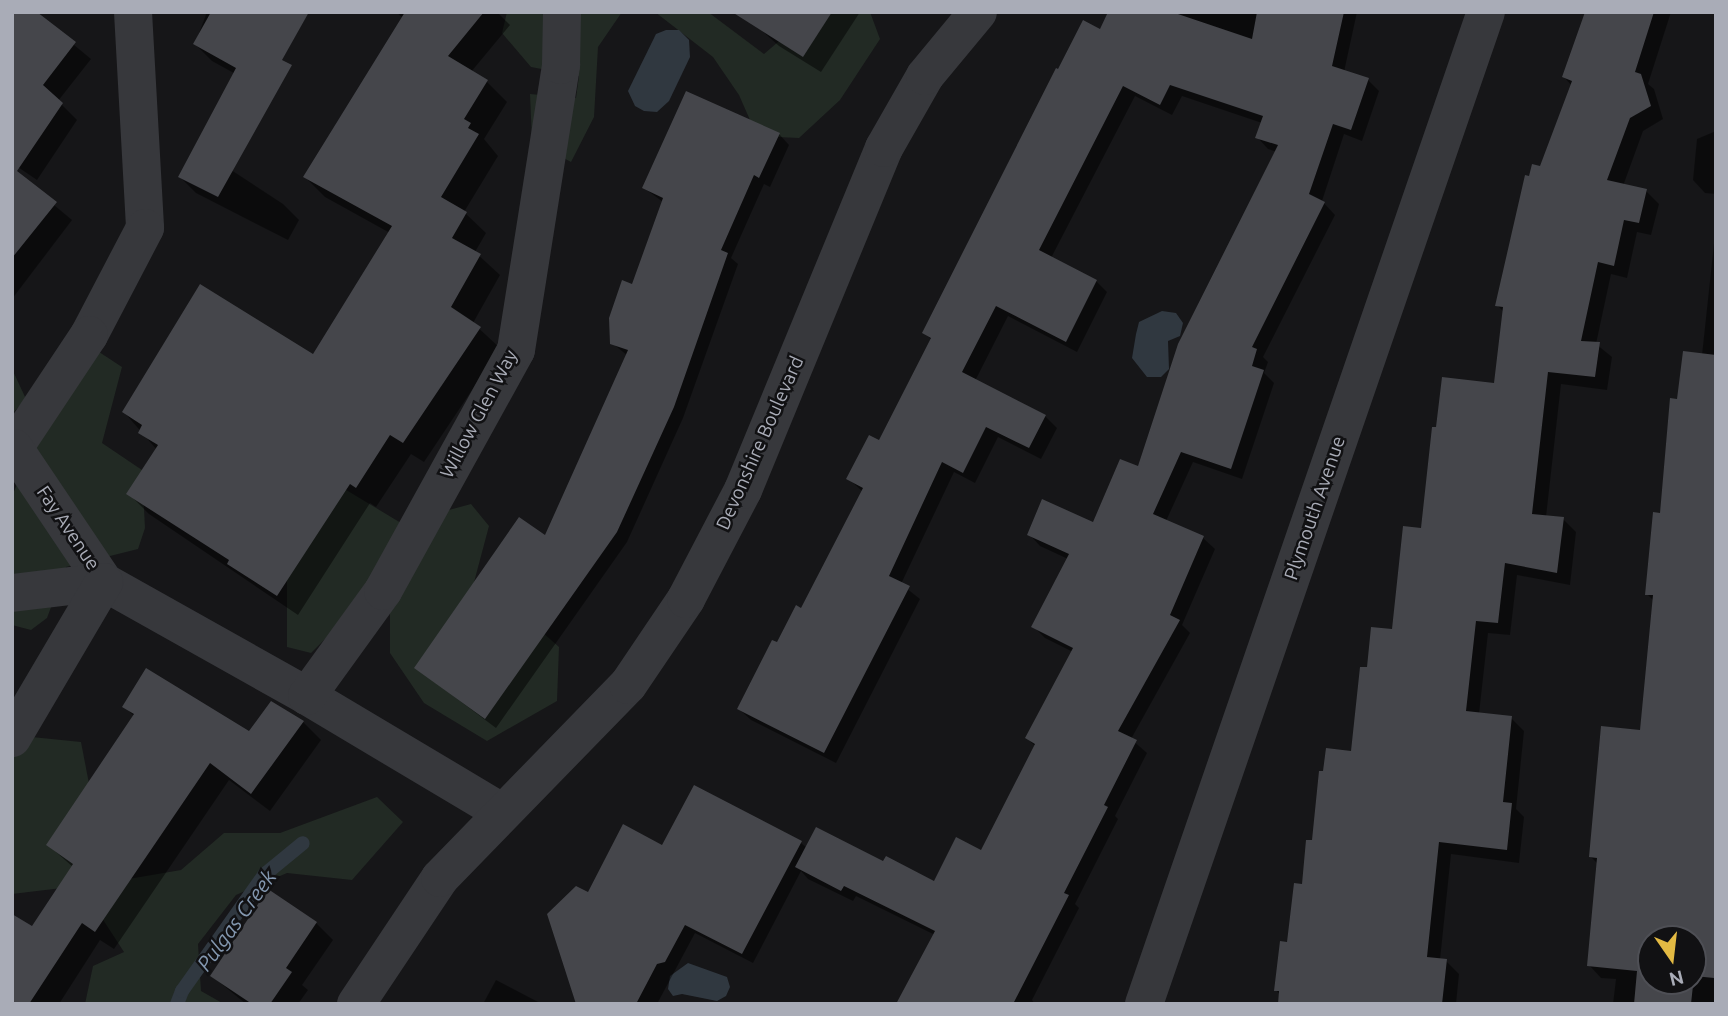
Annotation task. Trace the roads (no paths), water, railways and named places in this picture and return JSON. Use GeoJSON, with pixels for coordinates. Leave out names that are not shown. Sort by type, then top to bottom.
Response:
{"type":"FeatureCollection","features":[{"type":"Feature","properties":{"kind":"street","name":"Fay Avenue"},"geometry":{"type":"LineString","coordinates":[[133,12],[145,228],[89,335],[15,448],[104,582],[307,696],[503,813]]}},
{"type":"Feature","properties":{"kind":"street","name":"Willow Glen Way"},"geometry":{"type":"LineString","coordinates":[[307,696],[383,592],[516,351],[561,65],[562,12]]}},
{"type":"Feature","properties":{"kind":"street","name":"Devonshire Boulevard"},"geometry":{"type":"LineString","coordinates":[[356,1004],[440,878],[628,685],[686,599],[743,490],[884,148],[925,76],[978,12]]}},
{"type":"Feature","properties":{"kind":"street","name":"Plymouth Avenue"},"geometry":{"type":"LineString","coordinates":[[1143,1004],[1486,12]]}},
{"type":"Feature","properties":{"kind":"street"},"geometry":{"type":"LineString","coordinates":[[12,593],[104,582]]}},
{"type":"Feature","properties":{"kind":"street"},"geometry":{"type":"LineString","coordinates":[[12,738],[104,582]]}},
{"type":"Feature","properties":{"kind":"waterway","name":"Pulgas Creek"},"geometry":{"type":"LineString","coordinates":[[177,1004],[182,991],[264,875],[303,843]]}}]}
